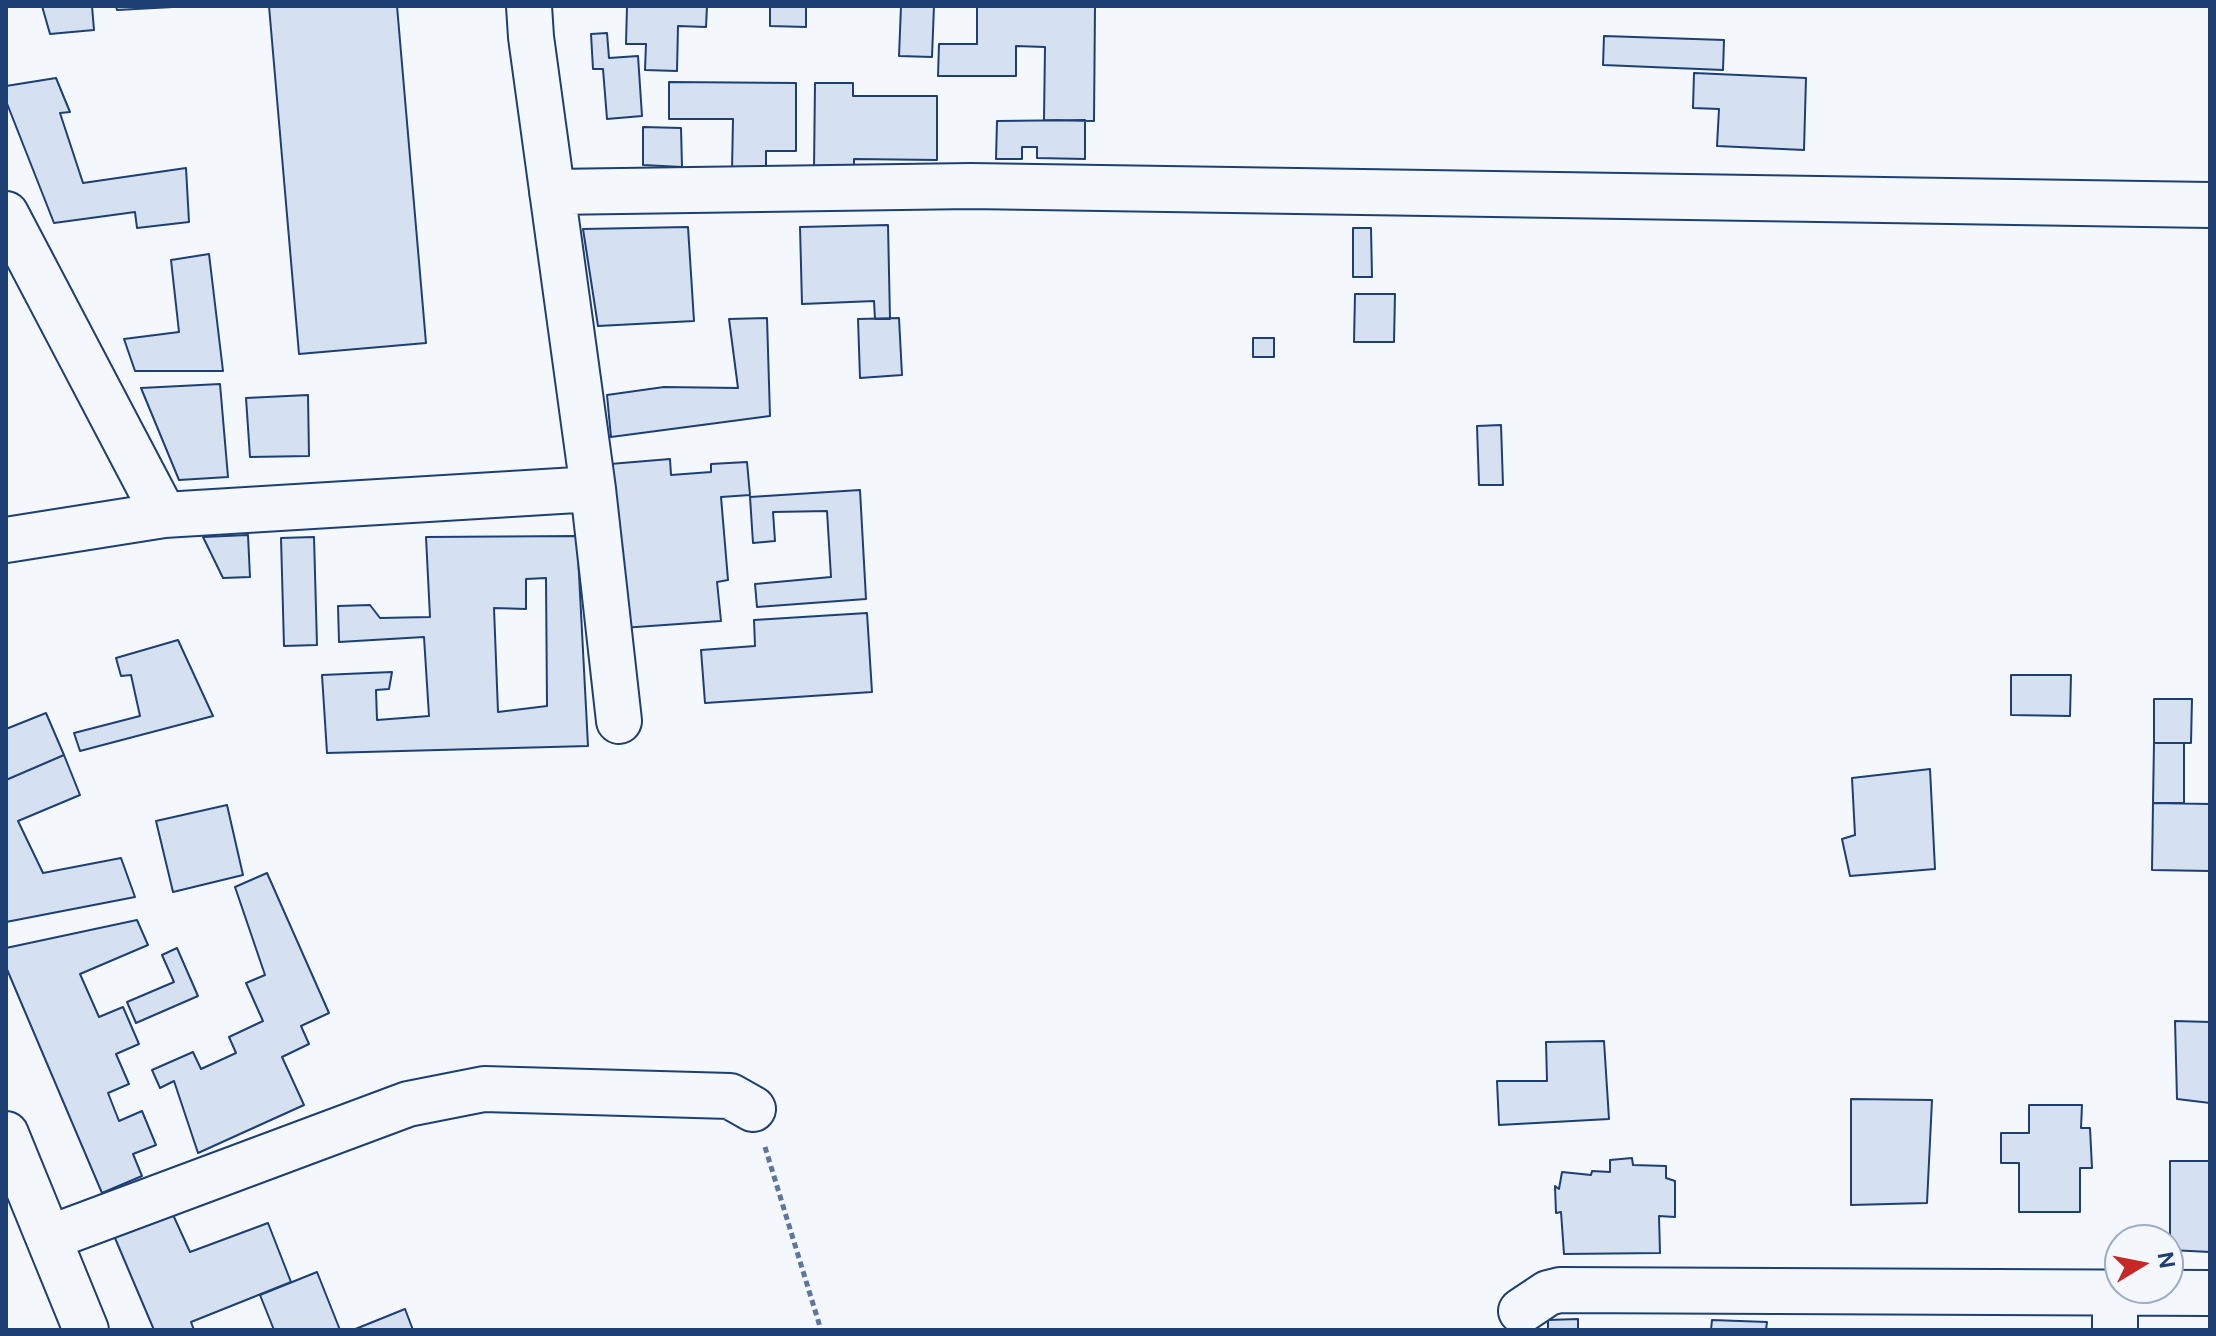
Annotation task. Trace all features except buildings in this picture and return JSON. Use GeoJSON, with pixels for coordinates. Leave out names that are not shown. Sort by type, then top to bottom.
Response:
{"type":"FeatureCollection","features":[{"type":"Feature","properties":{"kind":"street"},"geometry":{"type":"LineString","coordinates":[[529,6],[593,489],[619,721]]}},
{"type":"Feature","properties":{"kind":"street"},"geometry":{"type":"LineString","coordinates":[[552,192],[971,186],[2210,205]]}},
{"type":"Feature","properties":{"kind":"street"},"geometry":{"type":"LineString","coordinates":[[6,214],[164,515]]}},
{"type":"Feature","properties":{"kind":"street"},"geometry":{"type":"LineString","coordinates":[[6,540],[164,515],[593,489]]}},
{"type":"Feature","properties":{"kind":"street"},"geometry":{"type":"LineString","coordinates":[[49,1238],[408,1104],[484,1089],[730,1096],[753,1109]]}},
{"type":"Feature","properties":{"kind":"street"},"geometry":{"type":"LineString","coordinates":[[6,1134],[86,1330]]}},
{"type":"Feature","properties":{"kind":"street"},"geometry":{"type":"LineString","coordinates":[[1521,1311],[1548,1293],[1560,1290],[2115,1310],[2210,1293]]}},
{"type":"Feature","properties":{"kind":"path"},"geometry":{"type":"LineString","coordinates":[[753,1109],[821,1330]]}}]}
